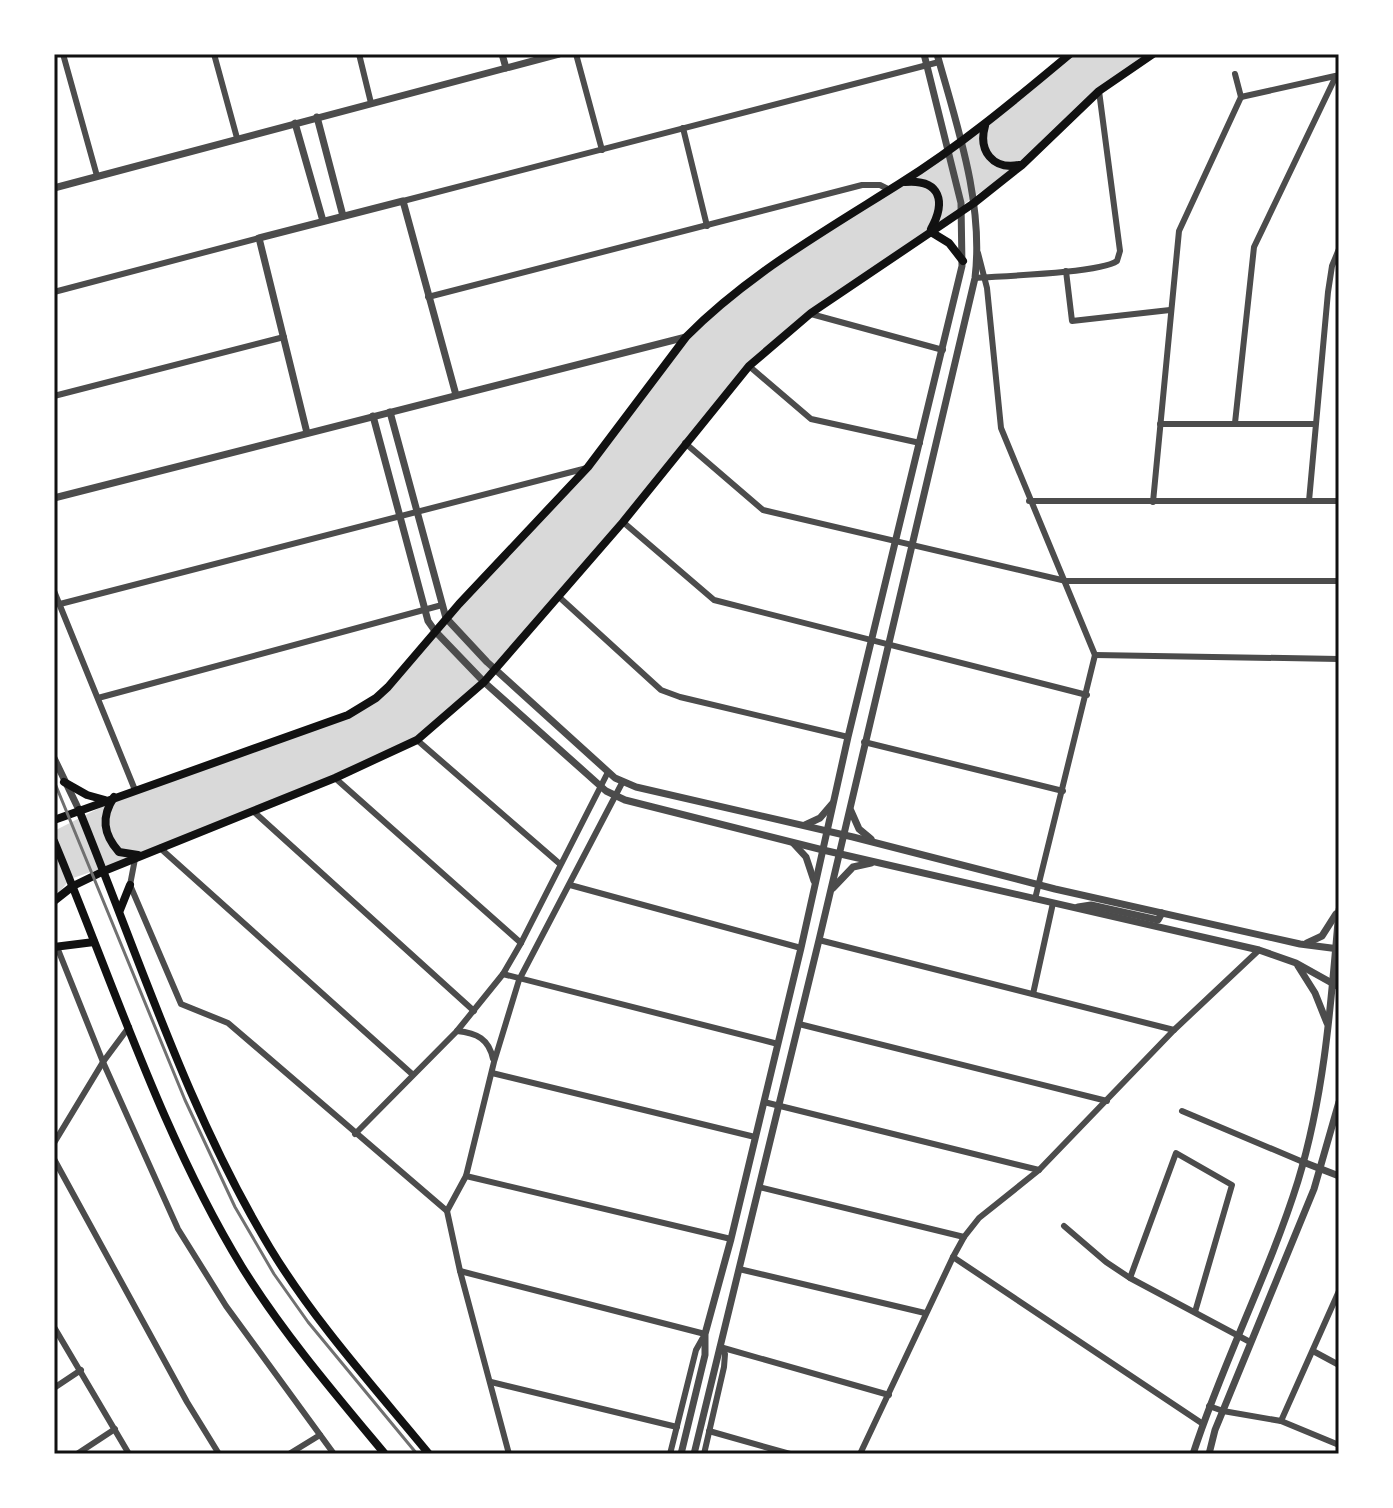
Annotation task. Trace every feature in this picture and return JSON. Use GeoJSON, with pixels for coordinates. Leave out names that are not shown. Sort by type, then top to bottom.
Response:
{"type":"FeatureCollection","features":[{"type":"Feature","properties":{"kind":"main road"},"geometry":{"type":"LineString","coordinates":[[54,820],[80,814],[135,790],[348,715],[376,698],[438,634],[588,467],[686,337],[715,309],[788,256],[984,129],[1070,54]]}},
{"type":"Feature","properties":{"kind":"main road"},"geometry":{"type":"LineString","coordinates":[[54,901],[72,883],[103,869],[335,778],[417,740],[484,682],[623,522],[749,366],[811,313],[930,233],[1018,166],[1099,91],[1153,54]]}},
{"type":"Feature","properties":{"kind":"main road"},"geometry":{"type":"LineString","coordinates":[[984,129],[984,148],[989,158],[996,163],[1018,166]]}},
{"type":"Feature","properties":{"kind":"main road"},"geometry":{"type":"LineString","coordinates":[[906,182],[929,186],[939,197],[940,208],[930,233]]}},
{"type":"Feature","properties":{"kind":"main road"},"geometry":{"type":"LineString","coordinates":[[930,233],[949,243],[963,261]]}},
{"type":"Feature","properties":{"kind":"main road"},"geometry":{"type":"LineString","coordinates":[[64,782],[87,795],[109,801]]}},
{"type":"Feature","properties":{"kind":"main road"},"geometry":{"type":"LineString","coordinates":[[109,801],[104,825],[107,835],[119,852],[135,856]]}},
{"type":"Feature","properties":{"kind":"main road"},"geometry":{"type":"LineString","coordinates":[[80,814],[197,1103],[250,1214],[300,1292],[429,1454]]}},
{"type":"Feature","properties":{"kind":"main road"},"geometry":{"type":"LineString","coordinates":[[54,841],[189,1168],[243,1268],[327,1383],[385,1454]]}},
{"type":"Feature","properties":{"kind":"main road"},"geometry":{"type":"LineString","coordinates":[[120,911],[130,885]]}},
{"type":"Feature","properties":{"kind":"main road"},"geometry":{"type":"LineString","coordinates":[[56,947],[94,942]]}},
{"type":"Feature","properties":{"kind":"street"},"geometry":{"type":"LineString","coordinates":[[63,54],[97,176]]}},
{"type":"Feature","properties":{"kind":"street"},"geometry":{"type":"LineString","coordinates":[[214,54],[237,138]]}},
{"type":"Feature","properties":{"kind":"street"},"geometry":{"type":"LineString","coordinates":[[359,54],[371,103]]}},
{"type":"Feature","properties":{"kind":"street"},"geometry":{"type":"LineString","coordinates":[[502,54],[506,68]]}},
{"type":"Feature","properties":{"kind":"street"},"geometry":{"type":"LineString","coordinates":[[54,188],[559,54]]}},
{"type":"Feature","properties":{"kind":"street"},"geometry":{"type":"LineString","coordinates":[[576,54],[602,150]]}},
{"type":"Feature","properties":{"kind":"street"},"geometry":{"type":"LineString","coordinates":[[670,1454],[696,1350],[705,1334],[731,1239],[963,261],[961,207],[924,54]]}},
{"type":"Feature","properties":{"kind":"street"},"geometry":{"type":"LineString","coordinates":[[54,292],[927,66],[938,58],[973,200],[998,412],[1006,443],[1095,655],[1035,899]]}},
{"type":"Feature","properties":{"kind":"street"},"geometry":{"type":"LineString","coordinates":[[1153,502],[1180,225],[1241,97],[1235,74]]}},
{"type":"Feature","properties":{"kind":"street"},"geometry":{"type":"LineString","coordinates":[[1241,97],[1337,76]]}},
{"type":"Feature","properties":{"kind":"street"},"geometry":{"type":"LineString","coordinates":[[1235,423],[1254,247],[1337,76]]}},
{"type":"Feature","properties":{"kind":"street"},"geometry":{"type":"LineString","coordinates":[[980,278],[1066,271],[1110,265],[1117,261],[1120,254],[1099,91]]}},
{"type":"Feature","properties":{"kind":"street"},"geometry":{"type":"LineString","coordinates":[[317,117],[343,216]]}},
{"type":"Feature","properties":{"kind":"street"},"geometry":{"type":"LineString","coordinates":[[295,123],[323,221]]}},
{"type":"Feature","properties":{"kind":"street"},"geometry":{"type":"LineString","coordinates":[[683,128],[707,226]]}},
{"type":"Feature","properties":{"kind":"street"},"geometry":{"type":"LineString","coordinates":[[428,297],[862,185],[880,185],[890,190]]}},
{"type":"Feature","properties":{"kind":"street"},"geometry":{"type":"LineString","coordinates":[[403,201],[456,395]]}},
{"type":"Feature","properties":{"kind":"street"},"geometry":{"type":"LineString","coordinates":[[259,238],[307,433]]}},
{"type":"Feature","properties":{"kind":"street"},"geometry":{"type":"LineString","coordinates":[[1309,501],[1314,424],[1339,249]]}},
{"type":"Feature","properties":{"kind":"street"},"geometry":{"type":"LineString","coordinates":[[1066,271],[1073,322],[1170,310]]}},
{"type":"Feature","properties":{"kind":"street"},"geometry":{"type":"LineString","coordinates":[[694,1454],[911,547],[980,278]]}},
{"type":"Feature","properties":{"kind":"street"},"geometry":{"type":"LineString","coordinates":[[811,313],[943,350]]}},
{"type":"Feature","properties":{"kind":"street"},"geometry":{"type":"LineString","coordinates":[[54,396],[284,337]]}},
{"type":"Feature","properties":{"kind":"street"},"geometry":{"type":"LineString","coordinates":[[54,498],[686,337]]}},
{"type":"Feature","properties":{"kind":"street"},"geometry":{"type":"LineString","coordinates":[[749,366],[811,419],[920,443]]}},
{"type":"Feature","properties":{"kind":"street"},"geometry":{"type":"LineString","coordinates":[[390,412],[415,511],[449,622],[487,662],[607,774],[622,783],[1039,885],[1300,944],[1337,949]]}},
{"type":"Feature","properties":{"kind":"street"},"geometry":{"type":"LineString","coordinates":[[373,416],[425,610],[438,634],[484,682],[600,788],[616,797],[792,843],[1259,950],[1296,963],[1336,985]]}},
{"type":"Feature","properties":{"kind":"street"},"geometry":{"type":"LineString","coordinates":[[1160,424],[1314,424]]}},
{"type":"Feature","properties":{"kind":"street"},"geometry":{"type":"LineString","coordinates":[[685,443],[763,510],[896,544],[1066,581],[1339,581]]}},
{"type":"Feature","properties":{"kind":"street"},"geometry":{"type":"LineString","coordinates":[[60,604],[588,467]]}},
{"type":"Feature","properties":{"kind":"street"},"geometry":{"type":"LineString","coordinates":[[1029,501],[1339,501]]}},
{"type":"Feature","properties":{"kind":"street"},"geometry":{"type":"LineString","coordinates":[[623,522],[709,599],[1087,695]]}},
{"type":"Feature","properties":{"kind":"street"},"geometry":{"type":"LineString","coordinates":[[54,591],[135,790]]}},
{"type":"Feature","properties":{"kind":"street"},"geometry":{"type":"LineString","coordinates":[[558,596],[661,690],[848,737]]}},
{"type":"Feature","properties":{"kind":"street"},"geometry":{"type":"LineString","coordinates":[[98,698],[442,605]]}},
{"type":"Feature","properties":{"kind":"street"},"geometry":{"type":"LineString","coordinates":[[1095,655],[1339,659]]}},
{"type":"Feature","properties":{"kind":"street"},"geometry":{"type":"LineString","coordinates":[[417,740],[560,864]]}},
{"type":"Feature","properties":{"kind":"street"},"geometry":{"type":"LineString","coordinates":[[864,742],[1063,791]]}},
{"type":"Feature","properties":{"kind":"street"},"geometry":{"type":"LineString","coordinates":[[54,758],[80,814]]}},
{"type":"Feature","properties":{"kind":"street"},"geometry":{"type":"LineString","coordinates":[[355,1134],[457,1031],[503,974],[607,774]]}},
{"type":"Feature","properties":{"kind":"street"},"geometry":{"type":"LineString","coordinates":[[335,778],[521,943]]}},
{"type":"Feature","properties":{"kind":"street"},"geometry":{"type":"LineString","coordinates":[[447,1211],[466,1176],[494,1062],[519,980],[622,783]]}},
{"type":"Feature","properties":{"kind":"street"},"geometry":{"type":"LineString","coordinates":[[801,826],[820,818],[834,802]]}},
{"type":"Feature","properties":{"kind":"street"},"geometry":{"type":"LineString","coordinates":[[850,807],[859,829],[876,843]]}},
{"type":"Feature","properties":{"kind":"street"},"geometry":{"type":"LineString","coordinates":[[253,811],[474,1011]]}},
{"type":"Feature","properties":{"kind":"street"},"geometry":{"type":"LineString","coordinates":[[792,843],[806,857],[814,890]]}},
{"type":"Feature","properties":{"kind":"street"},"geometry":{"type":"LineString","coordinates":[[160,848],[412,1074]]}},
{"type":"Feature","properties":{"kind":"street"},"geometry":{"type":"LineString","coordinates":[[135,856],[130,885],[181,1004],[228,1023],[447,1211],[509,1454]]}},
{"type":"Feature","properties":{"kind":"street"},"geometry":{"type":"LineString","coordinates":[[830,893],[853,867],[880,863]]}},
{"type":"Feature","properties":{"kind":"street"},"geometry":{"type":"LineString","coordinates":[[570,885],[801,948]]}},
{"type":"Feature","properties":{"kind":"street"},"geometry":{"type":"LineString","coordinates":[[1033,994],[1053,903]]}},
{"type":"Feature","properties":{"kind":"street"},"geometry":{"type":"LineString","coordinates":[[1076,908],[1091,905],[1158,920],[1162,913]]}},
{"type":"Feature","properties":{"kind":"street"},"geometry":{"type":"LineString","coordinates":[[1300,944],[1311,943],[1322,936],[1339,909]]}},
{"type":"Feature","properties":{"kind":"street"},"geometry":{"type":"LineString","coordinates":[[1193,1454],[1303,1162],[1319,1097],[1336,985],[1339,909]]}},
{"type":"Feature","properties":{"kind":"street"},"geometry":{"type":"LineString","coordinates":[[819,940],[1174,1030]]}},
{"type":"Feature","properties":{"kind":"street"},"geometry":{"type":"LineString","coordinates":[[56,947],[153,1177],[201,1270],[334,1454]]}},
{"type":"Feature","properties":{"kind":"street"},"geometry":{"type":"LineString","coordinates":[[860,1454],[964,1237],[994,1204],[1039,1170],[1174,1030],[1259,950]]}},
{"type":"Feature","properties":{"kind":"street"},"geometry":{"type":"LineString","coordinates":[[1296,963],[1315,993],[1329,1029]]}},
{"type":"Feature","properties":{"kind":"street"},"geometry":{"type":"LineString","coordinates":[[503,974],[778,1044]]}},
{"type":"Feature","properties":{"kind":"street"},"geometry":{"type":"LineString","coordinates":[[799,1024],[1107,1101]]}},
{"type":"Feature","properties":{"kind":"street"},"geometry":{"type":"LineString","coordinates":[[54,1143],[103,1062],[129,1027]]}},
{"type":"Feature","properties":{"kind":"street"},"geometry":{"type":"LineString","coordinates":[[457,1031],[480,1036],[490,1046],[494,1062]]}},
{"type":"Feature","properties":{"kind":"street"},"geometry":{"type":"LineString","coordinates":[[492,1073],[755,1137]]}},
{"type":"Feature","properties":{"kind":"street"},"geometry":{"type":"LineString","coordinates":[[764,1102],[1039,1170]]}},
{"type":"Feature","properties":{"kind":"street"},"geometry":{"type":"LineString","coordinates":[[1209,1454],[1250,1342],[1321,1169],[1339,1102]]}},
{"type":"Feature","properties":{"kind":"street"},"geometry":{"type":"LineString","coordinates":[[1182,1111],[1339,1176]]}},
{"type":"Feature","properties":{"kind":"street"},"geometry":{"type":"LineString","coordinates":[[1130,1278],[1175,1153],[1232,1185],[1195,1312]]}},
{"type":"Feature","properties":{"kind":"street"},"geometry":{"type":"LineString","coordinates":[[54,1159],[187,1402],[219,1454]]}},
{"type":"Feature","properties":{"kind":"street"},"geometry":{"type":"LineString","coordinates":[[466,1176],[731,1239]]}},
{"type":"Feature","properties":{"kind":"street"},"geometry":{"type":"LineString","coordinates":[[759,1187],[964,1237]]}},
{"type":"Feature","properties":{"kind":"street"},"geometry":{"type":"LineString","coordinates":[[1064,1226],[1130,1278],[1250,1342]]}},
{"type":"Feature","properties":{"kind":"street"},"geometry":{"type":"LineString","coordinates":[[953,1257],[1203,1424]]}},
{"type":"Feature","properties":{"kind":"street"},"geometry":{"type":"LineString","coordinates":[[739,1269],[925,1313]]}},
{"type":"Feature","properties":{"kind":"street"},"geometry":{"type":"LineString","coordinates":[[460,1271],[705,1334]]}},
{"type":"Feature","properties":{"kind":"street"},"geometry":{"type":"LineString","coordinates":[[1281,1421],[1339,1291]]}},
{"type":"Feature","properties":{"kind":"street"},"geometry":{"type":"LineString","coordinates":[[54,1327],[129,1454]]}},
{"type":"Feature","properties":{"kind":"street"},"geometry":{"type":"LineString","coordinates":[[681,1454],[705,1355],[705,1334]]}},
{"type":"Feature","properties":{"kind":"street"},"geometry":{"type":"LineString","coordinates":[[720,1347],[889,1395]]}},
{"type":"Feature","properties":{"kind":"street"},"geometry":{"type":"LineString","coordinates":[[704,1454],[724,1367],[725,1354],[720,1347]]}},
{"type":"Feature","properties":{"kind":"street"},"geometry":{"type":"LineString","coordinates":[[1313,1351],[1339,1365]]}},
{"type":"Feature","properties":{"kind":"street"},"geometry":{"type":"LineString","coordinates":[[54,1388],[81,1370]]}},
{"type":"Feature","properties":{"kind":"street"},"geometry":{"type":"LineString","coordinates":[[491,1382],[677,1427]]}},
{"type":"Feature","properties":{"kind":"street"},"geometry":{"type":"LineString","coordinates":[[1209,1406],[1281,1421],[1339,1445]]}},
{"type":"Feature","properties":{"kind":"street"},"geometry":{"type":"LineString","coordinates":[[77,1454],[115,1429]]}},
{"type":"Feature","properties":{"kind":"street"},"geometry":{"type":"LineString","coordinates":[[709,1431],[790,1454]]}},
{"type":"Feature","properties":{"kind":"street"},"geometry":{"type":"LineString","coordinates":[[289,1454],[320,1435]]}},
{"type":"Feature","properties":{"kind":"street"},"geometry":{"type":"LineString","coordinates":[[305,1445],[310,1454]]}},
{"type":"Feature","properties":{"kind":"shaded area"},"geometry":{"type":"Polygon","coordinates":[[[1070,54],[1153,54],[1099,91],[1022,165],[973,197],[929,234],[811,313],[749,366],[484,682],[417,740],[142,855],[70,879],[54,899],[54,831],[135,790],[348,715],[376,698],[588,467],[686,337],[715,309],[949,150],[1070,54]]]}},
{"type":"Feature","properties":{"kind":"railway"},"geometry":{"type":"LineString","coordinates":[[54,781],[185,1100],[235,1207],[274,1274],[308,1322],[417,1454]]}}]}
